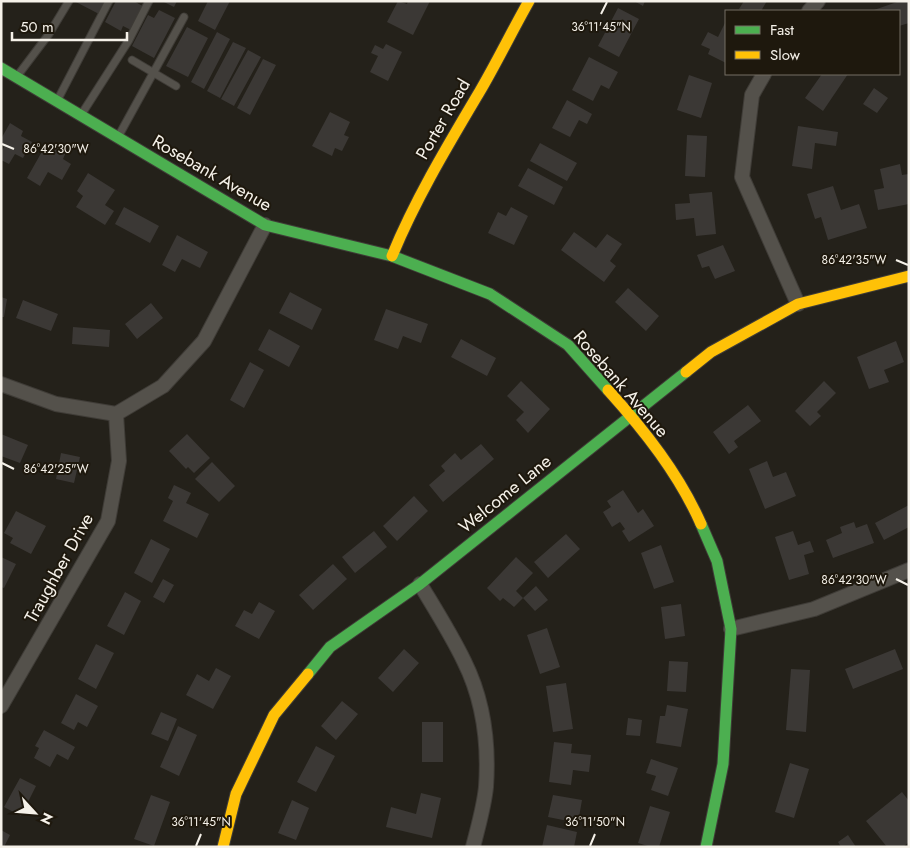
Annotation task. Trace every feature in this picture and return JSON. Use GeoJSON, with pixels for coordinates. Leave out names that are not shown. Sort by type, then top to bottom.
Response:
{"type":"FeatureCollection","features":[{"type":"Feature","properties":{"kind":"street","name":"Porter Road"},"geometry":{"type":"LineString","coordinates":[[392,256],[406,220],[422,190],[529,1]]}},
{"type":"Feature","properties":{"kind":"street"},"geometry":{"type":"LineString","coordinates":[[809,10],[818,1]]}},
{"type":"Feature","properties":{"kind":"street","name":"Rosebank Avenue"},"geometry":{"type":"LineString","coordinates":[[1,68],[265,225],[392,256],[490,294],[568,345],[630,415],[678,479],[718,561],[731,629],[723,764],[706,847]]}},
{"type":"Feature","properties":{"kind":"street"},"geometry":{"type":"LineString","coordinates":[[763,75],[752,95],[742,177],[798,304]]}},
{"type":"Feature","properties":{"kind":"street"},"geometry":{"type":"LineString","coordinates":[[1,384],[56,404],[116,414],[163,386],[204,341],[265,225]]}},
{"type":"Feature","properties":{"kind":"street","name":"Welcome Lane"},"geometry":{"type":"LineString","coordinates":[[223,847],[236,794],[274,715],[330,647],[420,584],[711,352],[798,304],[909,276]]}},
{"type":"Feature","properties":{"kind":"street","name":"Traughber Drive"},"geometry":{"type":"LineString","coordinates":[[1,706],[108,522],[119,460],[116,414]]}},
{"type":"Feature","properties":{"kind":"street"},"geometry":{"type":"LineString","coordinates":[[731,629],[814,609],[909,570]]}},
{"type":"Feature","properties":{"kind":"street"},"geometry":{"type":"LineString","coordinates":[[420,584],[464,660],[481,710],[487,762],[486,788],[473,847]]}},
{"type":"Feature","properties":{"kind":"lane"},"geometry":{"type":"LineString","coordinates":[[16,77],[49,34],[69,1]]}},
{"type":"Feature","properties":{"kind":"lane"},"geometry":{"type":"LineString","coordinates":[[56,101],[108,1]]}},
{"type":"Feature","properties":{"kind":"lane"},"geometry":{"type":"LineString","coordinates":[[81,116],[129,40],[149,1]]}},
{"type":"Feature","properties":{"kind":"lane"},"geometry":{"type":"LineString","coordinates":[[118,138],[184,16]]}},
{"type":"Feature","properties":{"kind":"lane"},"geometry":{"type":"LineString","coordinates":[[132,60],[176,86]]}},
{"type":"Feature","properties":{"kind":"building"},"geometry":{"type":"Polygon","coordinates":[[[74,1],[106,1],[99,14],[74,1]]]}},
{"type":"Feature","properties":{"kind":"building"},"geometry":{"type":"Polygon","coordinates":[[[116,1],[134,1],[144,7],[131,30],[123,26],[121,31],[105,22],[116,1]]]}},
{"type":"Feature","properties":{"kind":"building"},"geometry":{"type":"Polygon","coordinates":[[[162,1],[177,1],[174,7],[162,1]]]}},
{"type":"Feature","properties":{"kind":"building"},"geometry":{"type":"Polygon","coordinates":[[[208,1],[230,1],[215,30],[198,21],[208,1]]]}},
{"type":"Feature","properties":{"kind":"building"},"geometry":{"type":"Polygon","coordinates":[[[398,1],[407,4],[408,1],[430,1],[413,35],[387,22],[398,1]]]}},
{"type":"Feature","properties":{"kind":"building"},"geometry":{"type":"Polygon","coordinates":[[[634,1],[645,1],[643,6],[634,1]]]}},
{"type":"Feature","properties":{"kind":"building"},"geometry":{"type":"Polygon","coordinates":[[[744,1],[767,1],[762,10],[739,9],[744,1]]]}},
{"type":"Feature","properties":{"kind":"building"},"geometry":{"type":"Polygon","coordinates":[[[900,1],[909,1],[909,23],[900,26],[900,10],[874,10],[900,1]]]}},
{"type":"Feature","properties":{"kind":"building"},"geometry":{"type":"Polygon","coordinates":[[[618,8],[639,19],[619,57],[598,46],[618,8]]]}},
{"type":"Feature","properties":{"kind":"building"},"geometry":{"type":"Polygon","coordinates":[[[159,10],[175,18],[154,58],[132,46],[148,15],[154,18],[159,10]]]}},
{"type":"Feature","properties":{"kind":"building"},"geometry":{"type":"Polygon","coordinates":[[[725,23],[725,62],[708,54],[710,49],[701,45],[708,32],[718,37],[725,23]]]}},
{"type":"Feature","properties":{"kind":"building"},"geometry":{"type":"Polygon","coordinates":[[[187,27],[208,38],[188,77],[166,66],[187,27]]]}},
{"type":"Feature","properties":{"kind":"building"},"geometry":{"type":"Polygon","coordinates":[[[217,32],[230,39],[204,89],[191,82],[217,32]]]}},
{"type":"Feature","properties":{"kind":"building"},"geometry":{"type":"Polygon","coordinates":[[[233,42],[246,48],[220,98],[207,91],[233,42]]]}},
{"type":"Feature","properties":{"kind":"building"},"geometry":{"type":"Polygon","coordinates":[[[386,44],[402,52],[388,81],[370,72],[378,56],[371,53],[375,45],[383,49],[386,44]]]}},
{"type":"Feature","properties":{"kind":"building"},"geometry":{"type":"Polygon","coordinates":[[[248,50],[261,57],[234,106],[221,99],[248,50]]]}},
{"type":"Feature","properties":{"kind":"building"},"geometry":{"type":"Polygon","coordinates":[[[589,57],[618,72],[609,89],[601,85],[593,101],[572,90],[589,57]]]}},
{"type":"Feature","properties":{"kind":"building"},"geometry":{"type":"Polygon","coordinates":[[[263,59],[276,65],[250,115],[237,108],[263,59]]]}},
{"type":"Feature","properties":{"kind":"building"},"geometry":{"type":"Polygon","coordinates":[[[689,75],[712,83],[701,118],[677,110],[689,75]]]}},
{"type":"Feature","properties":{"kind":"building"},"geometry":{"type":"Polygon","coordinates":[[[821,75],[847,75],[823,111],[805,98],[821,75]]]}},
{"type":"Feature","properties":{"kind":"building"},"geometry":{"type":"Polygon","coordinates":[[[874,88],[888,98],[877,113],[863,104],[874,88]]]}},
{"type":"Feature","properties":{"kind":"building"},"geometry":{"type":"Polygon","coordinates":[[[567,100],[592,114],[587,124],[579,120],[570,137],[552,128],[567,100]]]}},
{"type":"Feature","properties":{"kind":"building"},"geometry":{"type":"Polygon","coordinates":[[[330,112],[350,122],[344,135],[349,137],[342,151],[335,148],[332,156],[312,146],[330,112]]]}},
{"type":"Feature","properties":{"kind":"building"},"geometry":{"type":"Polygon","coordinates":[[[10,123],[23,131],[21,136],[32,142],[23,158],[15,154],[9,164],[1,160],[1,152],[4,147],[1,145],[1,139],[10,123]]]}},
{"type":"Feature","properties":{"kind":"building"},"geometry":{"type":"Polygon","coordinates":[[[798,126],[838,132],[836,146],[815,143],[812,169],[792,166],[798,126]]]}},
{"type":"Feature","properties":{"kind":"building"},"geometry":{"type":"Polygon","coordinates":[[[687,135],[707,136],[705,177],[685,176],[687,135]]]}},
{"type":"Feature","properties":{"kind":"building"},"geometry":{"type":"Polygon","coordinates":[[[540,143],[577,163],[567,181],[530,161],[540,143]]]}},
{"type":"Feature","properties":{"kind":"building"},"geometry":{"type":"Polygon","coordinates":[[[54,145],[66,152],[63,159],[71,164],[62,180],[48,172],[40,186],[27,178],[44,148],[50,152],[54,145]]]}},
{"type":"Feature","properties":{"kind":"building"},"geometry":{"type":"Polygon","coordinates":[[[900,164],[902,175],[909,174],[909,204],[878,210],[874,190],[884,188],[880,169],[900,164]]]}},
{"type":"Feature","properties":{"kind":"building"},"geometry":{"type":"Polygon","coordinates":[[[528,168],[563,187],[554,205],[518,186],[528,168]]]}},
{"type":"Feature","properties":{"kind":"building"},"geometry":{"type":"Polygon","coordinates":[[[88,173],[115,190],[105,205],[114,211],[105,225],[76,207],[83,196],[77,191],[88,173]]]}},
{"type":"Feature","properties":{"kind":"building"},"geometry":{"type":"Polygon","coordinates":[[[833,186],[841,210],[859,204],[867,228],[828,240],[821,217],[815,219],[807,194],[833,186]]]}},
{"type":"Feature","properties":{"kind":"building"},"geometry":{"type":"Polygon","coordinates":[[[712,192],[716,234],[696,236],[694,218],[676,220],[675,204],[690,203],[689,194],[712,192]]]}},
{"type":"Feature","properties":{"kind":"building"},"geometry":{"type":"Polygon","coordinates":[[[124,207],[159,226],[150,243],[115,224],[124,207]]]}},
{"type":"Feature","properties":{"kind":"building"},"geometry":{"type":"Polygon","coordinates":[[[511,207],[528,216],[514,245],[488,233],[498,212],[506,216],[511,207]]]}},
{"type":"Feature","properties":{"kind":"building"},"geometry":{"type":"Polygon","coordinates":[[[574,232],[596,248],[607,234],[622,244],[610,261],[616,266],[604,282],[561,250],[574,232]]]}},
{"type":"Feature","properties":{"kind":"building"},"geometry":{"type":"Polygon","coordinates":[[[177,235],[208,252],[200,268],[182,259],[175,272],[162,265],[177,235]]]}},
{"type":"Feature","properties":{"kind":"building"},"geometry":{"type":"Polygon","coordinates":[[[723,245],[735,271],[715,279],[709,266],[702,268],[697,255],[723,245]]]}},
{"type":"Feature","properties":{"kind":"building"},"geometry":{"type":"Polygon","coordinates":[[[628,288],[659,316],[646,331],[615,302],[628,288]]]}},
{"type":"Feature","properties":{"kind":"building"},"geometry":{"type":"Polygon","coordinates":[[[290,292],[322,309],[312,330],[279,313],[290,292]]]}},
{"type":"Feature","properties":{"kind":"building"},"geometry":{"type":"Polygon","coordinates":[[[1,297],[7,299],[4,317],[1,317],[1,297]]]}},
{"type":"Feature","properties":{"kind":"building"},"geometry":{"type":"Polygon","coordinates":[[[23,300],[58,314],[51,331],[16,318],[23,300]]]}},
{"type":"Feature","properties":{"kind":"building"},"geometry":{"type":"Polygon","coordinates":[[[151,303],[163,318],[137,339],[125,324],[151,303]]]}},
{"type":"Feature","properties":{"kind":"building"},"geometry":{"type":"Polygon","coordinates":[[[386,309],[428,324],[421,343],[403,336],[398,349],[374,340],[386,309]]]}},
{"type":"Feature","properties":{"kind":"building"},"geometry":{"type":"Polygon","coordinates":[[[73,327],[110,330],[109,347],[72,344],[73,327]]]}},
{"type":"Feature","properties":{"kind":"building"},"geometry":{"type":"Polygon","coordinates":[[[269,329],[300,346],[289,367],[258,350],[269,329]]]}},
{"type":"Feature","properties":{"kind":"building"},"geometry":{"type":"Polygon","coordinates":[[[461,339],[496,358],[487,376],[451,357],[461,339]]]}},
{"type":"Feature","properties":{"kind":"building"},"geometry":{"type":"Polygon","coordinates":[[[896,341],[904,362],[884,370],[889,382],[869,389],[857,357],[896,341]]]}},
{"type":"Feature","properties":{"kind":"building"},"geometry":{"type":"Polygon","coordinates":[[[250,362],[264,370],[244,408],[230,400],[250,362]]]}},
{"type":"Feature","properties":{"kind":"building"},"geometry":{"type":"Polygon","coordinates":[[[521,381],[550,409],[528,433],[516,420],[524,412],[507,396],[521,381]]]}},
{"type":"Feature","properties":{"kind":"building"},"geometry":{"type":"Polygon","coordinates":[[[824,381],[836,393],[817,412],[821,416],[810,426],[795,411],[824,381]]]}},
{"type":"Feature","properties":{"kind":"building"},"geometry":{"type":"Polygon","coordinates":[[[748,405],[761,421],[734,441],[738,447],[729,454],[713,432],[748,405]]]}},
{"type":"Feature","properties":{"kind":"building"},"geometry":{"type":"Polygon","coordinates":[[[1,434],[28,445],[20,463],[1,456],[1,434]]]}},
{"type":"Feature","properties":{"kind":"building"},"geometry":{"type":"Polygon","coordinates":[[[187,434],[210,458],[194,473],[188,467],[186,469],[169,451],[187,434]]]}},
{"type":"Feature","properties":{"kind":"building"},"geometry":{"type":"Polygon","coordinates":[[[481,444],[494,459],[443,502],[429,485],[445,471],[441,466],[455,453],[461,460],[481,444]]]}},
{"type":"Feature","properties":{"kind":"building"},"geometry":{"type":"Polygon","coordinates":[[[61,453],[80,457],[74,483],[56,479],[61,453]]]}},
{"type":"Feature","properties":{"kind":"building"},"geometry":{"type":"Polygon","coordinates":[[[767,461],[773,477],[786,472],[796,496],[765,509],[749,469],[767,461]]]}},
{"type":"Feature","properties":{"kind":"building"},"geometry":{"type":"Polygon","coordinates":[[[212,462],[235,486],[219,502],[195,479],[212,462]]]}},
{"type":"Feature","properties":{"kind":"building"},"geometry":{"type":"Polygon","coordinates":[[[174,485],[191,493],[186,503],[209,514],[197,538],[163,521],[173,501],[168,498],[174,485]]]}},
{"type":"Feature","properties":{"kind":"building"},"geometry":{"type":"Polygon","coordinates":[[[623,490],[638,513],[643,509],[654,526],[629,542],[622,531],[625,529],[620,522],[612,527],[603,512],[611,507],[607,501],[623,490]]]}},
{"type":"Feature","properties":{"kind":"building"},"geometry":{"type":"Polygon","coordinates":[[[414,496],[428,511],[397,541],[383,526],[414,496]]]}},
{"type":"Feature","properties":{"kind":"building"},"geometry":{"type":"Polygon","coordinates":[[[909,505],[909,527],[884,540],[875,523],[909,505]]]}},
{"type":"Feature","properties":{"kind":"building"},"geometry":{"type":"Polygon","coordinates":[[[16,511],[46,526],[31,554],[10,543],[13,538],[4,533],[16,511]]]}},
{"type":"Feature","properties":{"kind":"building"},"geometry":{"type":"Polygon","coordinates":[[[854,522],[856,528],[867,524],[874,543],[833,558],[826,540],[842,533],[840,527],[854,522]]]}},
{"type":"Feature","properties":{"kind":"building"},"geometry":{"type":"Polygon","coordinates":[[[374,531],[387,547],[355,573],[342,557],[374,531]]]}},
{"type":"Feature","properties":{"kind":"building"},"geometry":{"type":"Polygon","coordinates":[[[793,531],[798,545],[810,541],[814,552],[804,555],[809,574],[789,580],[775,537],[793,531]]]}},
{"type":"Feature","properties":{"kind":"building"},"geometry":{"type":"Polygon","coordinates":[[[566,534],[580,549],[548,578],[534,562],[566,534]]]}},
{"type":"Feature","properties":{"kind":"building"},"geometry":{"type":"Polygon","coordinates":[[[151,539],[170,549],[152,583],[134,573],[151,539]]]}},
{"type":"Feature","properties":{"kind":"building"},"geometry":{"type":"Polygon","coordinates":[[[661,545],[674,582],[654,589],[641,553],[661,545]]]}},
{"type":"Feature","properties":{"kind":"building"},"geometry":{"type":"Polygon","coordinates":[[[1,557],[16,564],[4,588],[1,587],[1,557]]]}},
{"type":"Feature","properties":{"kind":"building"},"geometry":{"type":"Polygon","coordinates":[[[516,557],[533,573],[516,591],[523,598],[514,607],[503,598],[500,601],[487,588],[516,557]]]}},
{"type":"Feature","properties":{"kind":"building"},"geometry":{"type":"Polygon","coordinates":[[[333,564],[347,579],[313,610],[299,595],[333,564]]]}},
{"type":"Feature","properties":{"kind":"building"},"geometry":{"type":"Polygon","coordinates":[[[163,579],[174,585],[164,603],[153,597],[163,579]]]}},
{"type":"Feature","properties":{"kind":"building"},"geometry":{"type":"Polygon","coordinates":[[[536,586],[548,600],[535,611],[523,598],[536,586]]]}},
{"type":"Feature","properties":{"kind":"building"},"geometry":{"type":"Polygon","coordinates":[[[125,592],[141,601],[124,635],[107,626],[125,592]]]}},
{"type":"Feature","properties":{"kind":"building"},"geometry":{"type":"Polygon","coordinates":[[[259,602],[275,611],[259,639],[235,626],[244,610],[252,614],[259,602]]]}},
{"type":"Feature","properties":{"kind":"building"},"geometry":{"type":"Polygon","coordinates":[[[681,604],[685,636],[665,639],[661,607],[681,604]]]}},
{"type":"Feature","properties":{"kind":"building"},"geometry":{"type":"Polygon","coordinates":[[[547,628],[560,667],[540,674],[527,635],[547,628]]]}},
{"type":"Feature","properties":{"kind":"building"},"geometry":{"type":"Polygon","coordinates":[[[96,644],[114,653],[96,689],[78,679],[96,644]]]}},
{"type":"Feature","properties":{"kind":"building"},"geometry":{"type":"Polygon","coordinates":[[[404,649],[419,663],[393,692],[378,678],[404,649]]]}},
{"type":"Feature","properties":{"kind":"building"},"geometry":{"type":"Polygon","coordinates":[[[895,649],[903,669],[853,689],[845,669],[895,649]]]}},
{"type":"Feature","properties":{"kind":"building"},"geometry":{"type":"Polygon","coordinates":[[[669,661],[688,662],[686,692],[667,691],[669,661]]]}},
{"type":"Feature","properties":{"kind":"building"},"geometry":{"type":"Polygon","coordinates":[[[216,668],[231,676],[213,709],[186,695],[197,674],[209,681],[216,668]]]}},
{"type":"Feature","properties":{"kind":"building"},"geometry":{"type":"Polygon","coordinates":[[[791,669],[810,670],[806,732],[786,730],[791,669]]]}},
{"type":"Feature","properties":{"kind":"building"},"geometry":{"type":"Polygon","coordinates":[[[566,683],[573,729],[553,732],[546,686],[566,683]]]}},
{"type":"Feature","properties":{"kind":"building"},"geometry":{"type":"Polygon","coordinates":[[[76,694],[98,706],[87,727],[78,722],[74,730],[61,723],[76,694]]]}},
{"type":"Feature","properties":{"kind":"building"},"geometry":{"type":"Polygon","coordinates":[[[342,701],[358,714],[336,740],[321,726],[342,701]]]}},
{"type":"Feature","properties":{"kind":"building"},"geometry":{"type":"Polygon","coordinates":[[[667,705],[688,709],[681,747],[656,743],[660,716],[665,716],[667,705]]]}},
{"type":"Feature","properties":{"kind":"building"},"geometry":{"type":"Polygon","coordinates":[[[161,712],[177,719],[168,741],[151,734],[161,712]]]}},
{"type":"Feature","properties":{"kind":"building"},"geometry":{"type":"Polygon","coordinates":[[[628,718],[642,720],[640,736],[626,735],[628,718]]]}},
{"type":"Feature","properties":{"kind":"building"},"geometry":{"type":"Polygon","coordinates":[[[422,722],[443,722],[443,762],[422,762],[422,722]]]}},
{"type":"Feature","properties":{"kind":"building"},"geometry":{"type":"Polygon","coordinates":[[[178,726],[197,735],[179,776],[160,767],[178,726]]]}},
{"type":"Feature","properties":{"kind":"building"},"geometry":{"type":"Polygon","coordinates":[[[44,730],[75,747],[68,760],[57,754],[50,767],[34,758],[39,748],[35,746],[44,730]]]}},
{"type":"Feature","properties":{"kind":"building"},"geometry":{"type":"Polygon","coordinates":[[[554,742],[572,744],[571,753],[591,755],[589,772],[573,770],[571,785],[549,782],[554,742]]]}},
{"type":"Feature","properties":{"kind":"building"},"geometry":{"type":"Polygon","coordinates":[[[316,746],[335,756],[316,792],[297,782],[316,746]]]}},
{"type":"Feature","properties":{"kind":"building"},"geometry":{"type":"Polygon","coordinates":[[[651,759],[678,768],[668,796],[651,790],[656,776],[646,773],[651,759]]]}},
{"type":"Feature","properties":{"kind":"building"},"geometry":{"type":"Polygon","coordinates":[[[790,763],[809,769],[794,818],[775,812],[790,763]]]}},
{"type":"Feature","properties":{"kind":"building"},"geometry":{"type":"Polygon","coordinates":[[[20,778],[36,786],[21,816],[4,807],[20,778]]]}},
{"type":"Feature","properties":{"kind":"building"},"geometry":{"type":"Polygon","coordinates":[[[902,792],[909,801],[909,842],[903,847],[887,847],[866,821],[902,792]]]}},
{"type":"Feature","properties":{"kind":"building"},"geometry":{"type":"Polygon","coordinates":[[[421,793],[441,798],[432,838],[386,827],[391,807],[416,814],[421,793]]]}},
{"type":"Feature","properties":{"kind":"building"},"geometry":{"type":"Polygon","coordinates":[[[151,795],[170,802],[154,846],[134,839],[151,795]]]}},
{"type":"Feature","properties":{"kind":"building"},"geometry":{"type":"Polygon","coordinates":[[[553,795],[582,800],[578,823],[548,817],[553,795]]]}},
{"type":"Feature","properties":{"kind":"building"},"geometry":{"type":"Polygon","coordinates":[[[292,800],[309,808],[296,840],[278,833],[292,800]]]}},
{"type":"Feature","properties":{"kind":"building"},"geometry":{"type":"Polygon","coordinates":[[[650,806],[670,812],[659,847],[638,843],[650,806]]]}},
{"type":"Feature","properties":{"kind":"building"},"geometry":{"type":"Polygon","coordinates":[[[547,825],[577,832],[574,847],[542,847],[547,825]]]}},
{"type":"Feature","properties":{"kind":"building"},"geometry":{"type":"Polygon","coordinates":[[[1,830],[10,835],[4,847],[1,847],[1,830]]]}},
{"type":"Feature","properties":{"kind":"building"},"geometry":{"type":"Polygon","coordinates":[[[848,835],[856,847],[841,847],[838,842],[848,835]]]}},
{"type":"Feature","properties":{"kind":"traffic: fast"},"geometry":{"type":"LineString","coordinates":[[1,68],[265,225],[392,256],[490,294],[568,345],[608,390]]}},
{"type":"Feature","properties":{"kind":"traffic: fast"},"geometry":{"type":"LineString","coordinates":[[308,674],[330,647],[420,584],[686,372]]}},
{"type":"Feature","properties":{"kind":"traffic: fast"},"geometry":{"type":"LineString","coordinates":[[701,524],[717,561],[731,629],[723,764],[706,847]]}},
{"type":"Feature","properties":{"kind":"traffic: slow"},"geometry":{"type":"LineString","coordinates":[[392,256],[401,234],[444,152],[529,1]]}},
{"type":"Feature","properties":{"kind":"traffic: slow"},"geometry":{"type":"LineString","coordinates":[[686,372],[711,352],[798,304],[909,276]]}},
{"type":"Feature","properties":{"kind":"traffic: slow"},"geometry":{"type":"LineString","coordinates":[[608,390],[660,453],[682,488],[701,524]]}},
{"type":"Feature","properties":{"kind":"traffic: slow"},"geometry":{"type":"LineString","coordinates":[[223,847],[236,794],[274,715],[308,674]]}}]}
